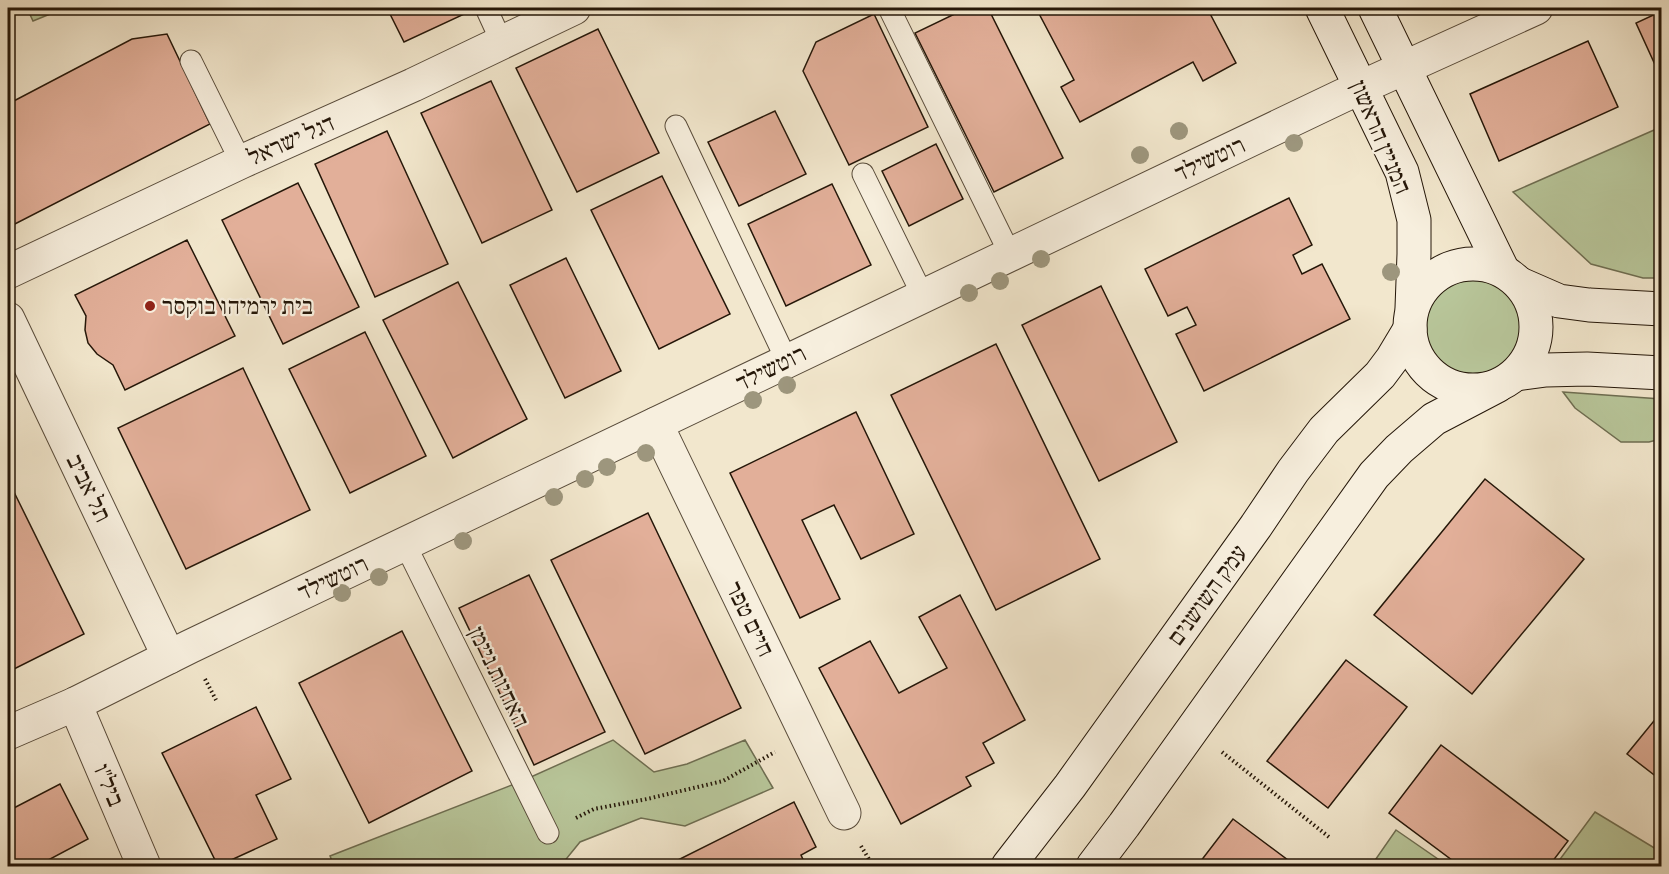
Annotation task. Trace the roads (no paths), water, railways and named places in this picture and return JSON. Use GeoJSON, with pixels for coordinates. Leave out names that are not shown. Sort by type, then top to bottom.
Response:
{"type":"FeatureCollection","features":[{"type":"Feature","properties":{"kind":"street","name":"דגל ישראל"},"geometry":{"type":"LineString","coordinates":[[8,272],[574,8]]}},
{"type":"Feature","properties":{"kind":"street","name":"המניין הראשון"},"geometry":{"type":"LineString","coordinates":[[1322,8],[1402,172],[1414,220],[1411,319]]}},
{"type":"Feature","properties":{"kind":"street","name":"המניין הראשון"},"geometry":{"type":"LineString","coordinates":[[1375,8],[1511,278]]}},
{"type":"Feature","properties":{"kind":"street","name":"רוטשילד"},"geometry":{"type":"LineString","coordinates":[[8,734],[75,704],[1361,87],[1536,8]]}},
{"type":"Feature","properties":{"kind":"street"},"geometry":{"type":"LineString","coordinates":[[1662,309],[1559,301],[1481,264],[1459,266],[1439,274],[1423,289],[1411,319],[1414,351],[1425,369],[1443,383],[1454,387],[1475,391],[1546,370],[1587,369],[1662,373]]}},
{"type":"Feature","properties":{"kind":"street"},"geometry":{"type":"LineString","coordinates":[[1093,867],[1374,475],[1399,449],[1434,419],[1506,380],[1529,357],[1534,346],[1537,324],[1532,303],[1511,278]]}},
{"type":"Feature","properties":{"kind":"street","name":"תל אביב"},"geometry":{"type":"LineString","coordinates":[[8,319],[169,657]]}},
{"type":"Feature","properties":{"kind":"street","name":"עמק השושנים"},"geometry":{"type":"LineString","coordinates":[[1008,867],[1071,786],[1293,471],[1324,430],[1380,375],[1392,359],[1411,319]]}},
{"type":"Feature","properties":{"kind":"street","name":"חיים טפר"},"geometry":{"type":"LineString","coordinates":[[656,424],[844,813]]}},
{"type":"Feature","properties":{"kind":"street","name":"ביל\"ו"},"geometry":{"type":"LineString","coordinates":[[75,704],[144,867]]}},
{"type":"Feature","properties":{"kind":"lane"},"geometry":{"type":"LineString","coordinates":[[486,8],[502,43]]}},
{"type":"Feature","properties":{"kind":"lane"},"geometry":{"type":"LineString","coordinates":[[889,8],[1010,254]]}},
{"type":"Feature","properties":{"kind":"lane"},"geometry":{"type":"LineString","coordinates":[[191,62],[242,162]]}},
{"type":"Feature","properties":{"kind":"lane"},"geometry":{"type":"LineString","coordinates":[[676,126],[787,361]]}},
{"type":"Feature","properties":{"kind":"lane"},"geometry":{"type":"LineString","coordinates":[[863,174],[923,296]]}},
{"type":"Feature","properties":{"kind":"lane","name":"האחיות ניימן"},"geometry":{"type":"LineString","coordinates":[[405,544],[548,832]]}},
{"type":"Feature","properties":{"kind":"place","name":"בית ירמיהו בוקסר"},"geometry":{"type":"Point","coordinates":[150,306]}}]}
